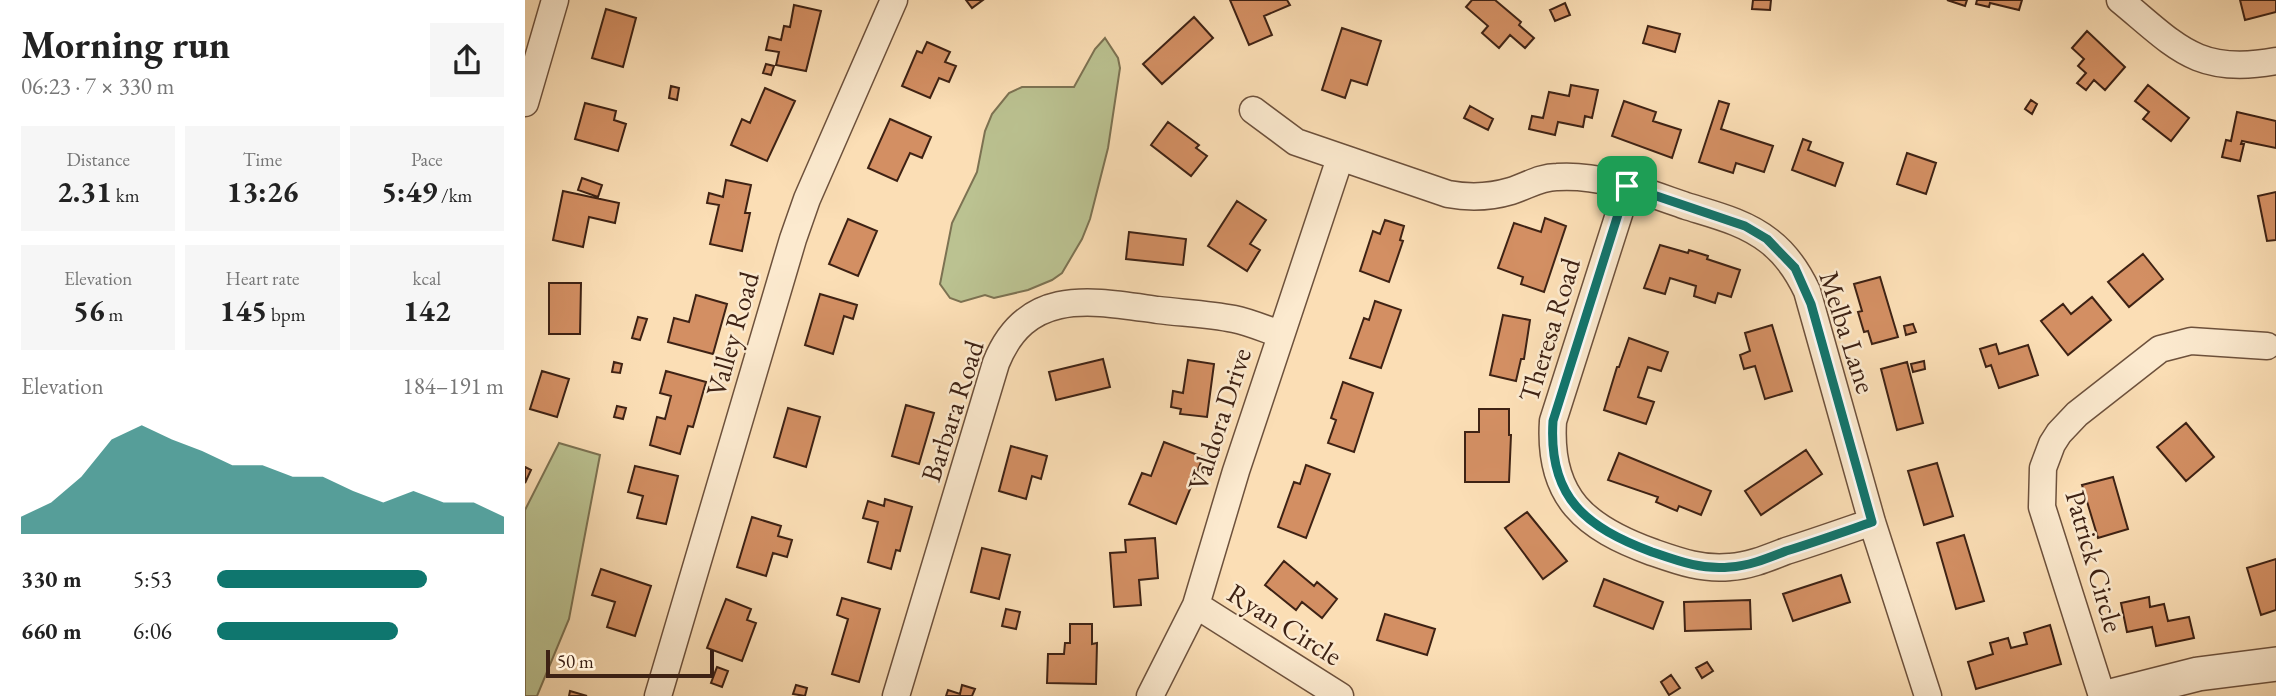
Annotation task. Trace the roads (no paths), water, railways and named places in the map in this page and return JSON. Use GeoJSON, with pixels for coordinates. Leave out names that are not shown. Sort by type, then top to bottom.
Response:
{"type":"FeatureCollection","features":[{"type":"Feature","properties":{"kind":"street"},"geometry":{"type":"LineString","coordinates":[[525,103],[555,0]]}},
{"type":"Feature","properties":{"kind":"street","name":"Valley Road"},"geometry":{"type":"LineString","coordinates":[[658,696],[796,228],[894,0]]}},
{"type":"Feature","properties":{"kind":"street"},"geometry":{"type":"LineString","coordinates":[[2120,0],[2182,50],[2207,62],[2237,66],[2276,61]]}},
{"type":"Feature","properties":{"kind":"street","name":"Melba Lane"},"geometry":{"type":"LineString","coordinates":[[1253,110],[1296,142],[1460,196],[1501,193],[1537,180],[1557,177],[1591,179],[1627,186],[1745,226],[1767,239],[1795,268],[1811,304],[1872,522],[1928,696]]}},
{"type":"Feature","properties":{"kind":"street","name":"Valdora Drive"},"geometry":{"type":"LineString","coordinates":[[1150,696],[1196,605],[1231,484],[1340,158]]}},
{"type":"Feature","properties":{"kind":"street","name":"Theresa Road"},"geometry":{"type":"LineString","coordinates":[[1627,186],[1553,421],[1554,459],[1559,477],[1578,509],[1592,523],[1624,542],[1676,561],[1717,568],[1744,565],[1872,522]]}},
{"type":"Feature","properties":{"kind":"street","name":"Barbara Road"},"geometry":{"type":"LineString","coordinates":[[896,696],[993,370],[1003,348],[1018,328],[1038,313],[1053,307],[1085,301],[1234,319],[1280,334]]}},
{"type":"Feature","properties":{"kind":"street","name":"Patrick Circle"},"geometry":{"type":"LineString","coordinates":[[2102,696],[2042,507],[2043,468],[2052,444],[2077,414],[2160,349],[2191,341],[2267,346]]}},
{"type":"Feature","properties":{"kind":"street","name":"Ryan Circle"},"geometry":{"type":"LineString","coordinates":[[1196,605],[1340,696]]}},
{"type":"Feature","properties":{"kind":"street"},"geometry":{"type":"LineString","coordinates":[[2111,696],[2197,674],[2276,664]]}}]}
